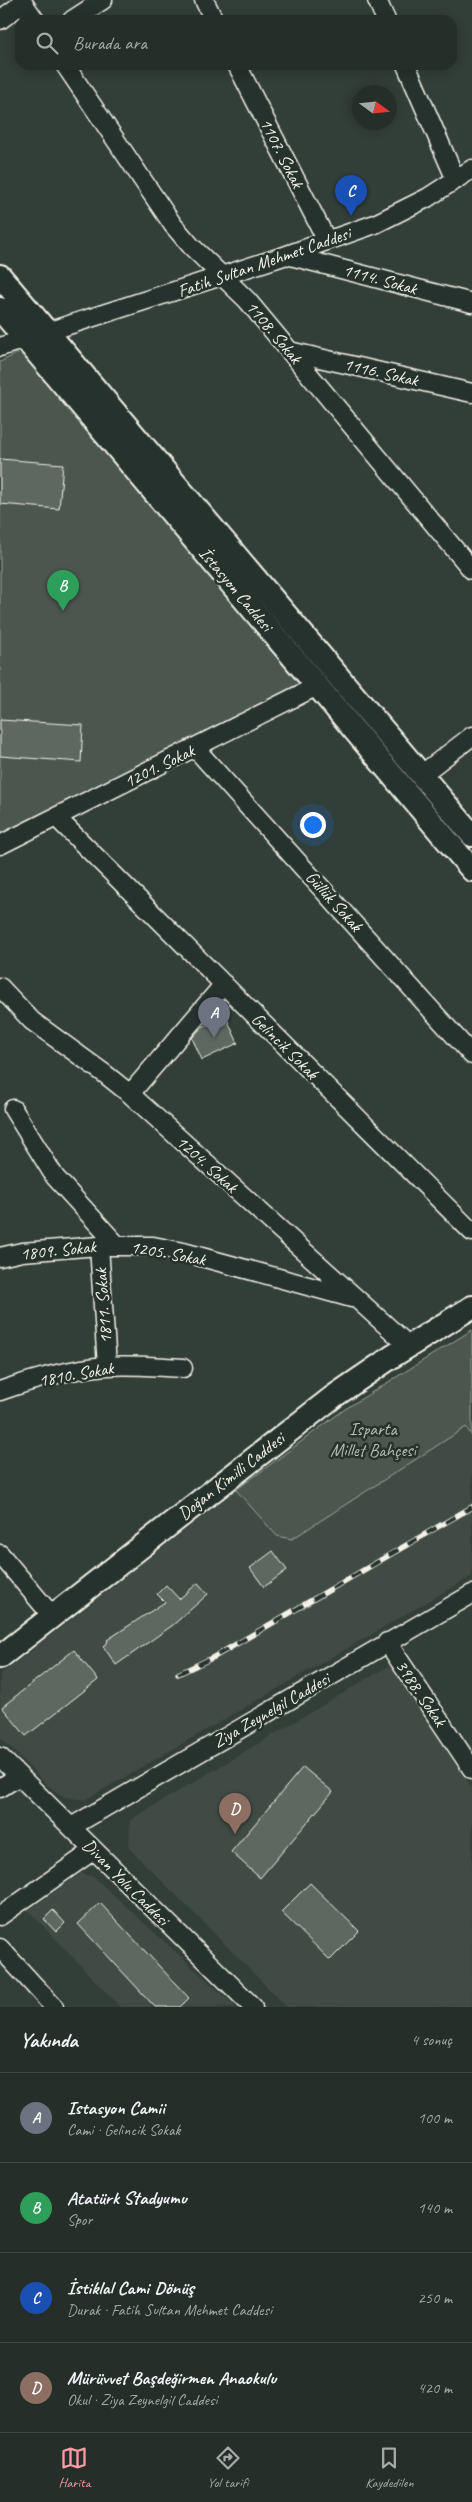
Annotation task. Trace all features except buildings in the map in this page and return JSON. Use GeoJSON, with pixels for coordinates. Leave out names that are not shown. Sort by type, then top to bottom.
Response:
{"type":"FeatureCollection","features":[{"type":"Feature","properties":{"kind":"main road","name":"İstasyon Caddesi"},"geometry":{"type":"LineString","coordinates":[[0,276],[472,835]]}},
{"type":"Feature","properties":{"kind":"main road","name":"İstasyon Caddesi"},"geometry":{"type":"LineString","coordinates":[[0,309],[472,870]]}},
{"type":"Feature","properties":{"kind":"main road","name":"Doğan Kimilli Caddesi"},"geometry":{"type":"LineString","coordinates":[[0,1657],[270,1444],[333,1397],[409,1346],[472,1307]]}},
{"type":"Feature","properties":{"kind":"street"},"geometry":{"type":"LineString","coordinates":[[80,15],[103,0]]}},
{"type":"Feature","properties":{"kind":"street"},"geometry":{"type":"LineString","coordinates":[[204,0],[212,15]]}},
{"type":"Feature","properties":{"kind":"street"},"geometry":{"type":"LineString","coordinates":[[377,0],[384,15]]}},
{"type":"Feature","properties":{"kind":"street"},"geometry":{"type":"LineString","coordinates":[[0,20],[22,1],[32,15]]}},
{"type":"Feature","properties":{"kind":"street","name":"1108. Sokak"},"geometry":{"type":"LineString","coordinates":[[68,70],[173,225],[191,246],[247,300],[472,570]]}},
{"type":"Feature","properties":{"kind":"street","name":"1107. Sokak"},"geometry":{"type":"LineString","coordinates":[[240,70],[327,241]]}},
{"type":"Feature","properties":{"kind":"street"},"geometry":{"type":"LineString","coordinates":[[408,70],[456,180]]}},
{"type":"Feature","properties":{"kind":"street","name":"Fatih Sultan Mehmet Caddesi"},"geometry":{"type":"LineString","coordinates":[[0,347],[287,256],[327,241],[402,212],[472,170]]}},
{"type":"Feature","properties":{"kind":"street","name":"1114. Sokak"},"geometry":{"type":"LineString","coordinates":[[287,256],[472,303]]}},
{"type":"Feature","properties":{"kind":"street","name":"1116. Sokak"},"geometry":{"type":"LineString","coordinates":[[289,350],[472,393]]}},
{"type":"Feature","properties":{"kind":"street","name":"1201. Sokak"},"geometry":{"type":"LineString","coordinates":[[0,845],[317,686]]}},
{"type":"Feature","properties":{"kind":"street"},"geometry":{"type":"LineString","coordinates":[[421,775],[472,736]]}},
{"type":"Feature","properties":{"kind":"street","name":"Güllük Sokak"},"geometry":{"type":"LineString","coordinates":[[195,748],[472,1055]]}},
{"type":"Feature","properties":{"kind":"street","name":"Gelincik Sokak"},"geometry":{"type":"LineString","coordinates":[[56,817],[472,1232]]}},
{"type":"Feature","properties":{"kind":"street"},"geometry":{"type":"LineString","coordinates":[[130,1094],[224,984]]}},
{"type":"Feature","properties":{"kind":"street","name":"1204. Sokak"},"geometry":{"type":"LineString","coordinates":[[0,987],[32,1021],[98,1068],[130,1094],[409,1346]]}},
{"type":"Feature","properties":{"kind":"street","name":"1205. Sokak"},"geometry":{"type":"LineString","coordinates":[[13,1109],[55,1177],[117,1245],[153,1246],[183,1252],[356,1299]]}},
{"type":"Feature","properties":{"kind":"street","name":"1809. Sokak"},"geometry":{"type":"LineString","coordinates":[[0,1257],[22,1252],[117,1245]]}},
{"type":"Feature","properties":{"kind":"street","name":"1811. Sokak"},"geometry":{"type":"LineString","coordinates":[[99,1246],[107,1366]]}},
{"type":"Feature","properties":{"kind":"street","name":"1810. Sokak"},"geometry":{"type":"LineString","coordinates":[[0,1391],[44,1378],[107,1366],[184,1368]]}},
{"type":"Feature","properties":{"kind":"street"},"geometry":{"type":"LineString","coordinates":[[0,1554],[52,1617]]}},
{"type":"Feature","properties":{"kind":"street","name":"Ziya Zeynelgil Caddesi"},"geometry":{"type":"LineString","coordinates":[[71,1828],[472,1594]]}},
{"type":"Feature","properties":{"kind":"street","name":"3988. Sokak"},"geometry":{"type":"LineString","coordinates":[[387,1642],[472,1769]]}},
{"type":"Feature","properties":{"kind":"street","name":"Divan Yolu Caddesi"},"geometry":{"type":"LineString","coordinates":[[0,1757],[253,2007]]}},
{"type":"Feature","properties":{"kind":"street"},"geometry":{"type":"LineString","coordinates":[[0,1788],[19,1776]]}},
{"type":"Feature","properties":{"kind":"street"},"geometry":{"type":"LineString","coordinates":[[0,1916],[94,1850]]}},
{"type":"Feature","properties":{"kind":"street"},"geometry":{"type":"LineString","coordinates":[[0,1948],[54,2007]]}},
{"type":"Feature","properties":{"kind":"shaded area"},"geometry":{"type":"Polygon","coordinates":[[[466,1427],[472,1436],[472,1576],[85,1800],[64,1797],[48,1786],[0,1737],[0,1675],[236,1490],[277,1536],[292,1538],[466,1427]]]}},
{"type":"Feature","properties":{"kind":"shaded area"},"geometry":{"type":"Polygon","coordinates":[[[390,1665],[472,1788],[472,2007],[287,2007],[129,1848],[130,1820],[390,1665]]]}},
{"type":"Feature","properties":{"kind":"shaded area"},"geometry":{"type":"Polygon","coordinates":[[[81,1873],[94,1877],[236,2007],[120,2007],[28,1910],[81,1873]]]}},
{"type":"Feature","properties":{"kind":"green space"},"geometry":{"type":"Polygon","coordinates":[[[22,351],[303,683],[0,836],[0,362],[22,351]]]}},
{"type":"Feature","properties":{"kind":"green space","name":"Isparta Millet Bahçesi"},"geometry":{"type":"Polygon","coordinates":[[[472,1330],[472,1436],[466,1427],[292,1539],[277,1536],[236,1490],[345,1409],[472,1330]]]}},
{"type":"Feature","properties":{"kind":"railway"},"geometry":{"type":"LineString","coordinates":[[178,1674],[214,1657],[472,1507]]}},
{"type":"Feature","properties":{"kind":"place","name":"İstiklal Cami Dönüş"},"geometry":{"type":"Point","coordinates":[351,216]}},
{"type":"Feature","properties":{"kind":"place","name":"Atatürk Stadyumu"},"geometry":{"type":"Point","coordinates":[63,611]}},
{"type":"Feature","properties":{"kind":"place","name":"Istasyon Camii"},"geometry":{"type":"Point","coordinates":[214,1038]}},
{"type":"Feature","properties":{"kind":"place","name":"Mürüvvet Başdeğirmen Anaokulu"},"geometry":{"type":"Point","coordinates":[235,1834]}}]}
